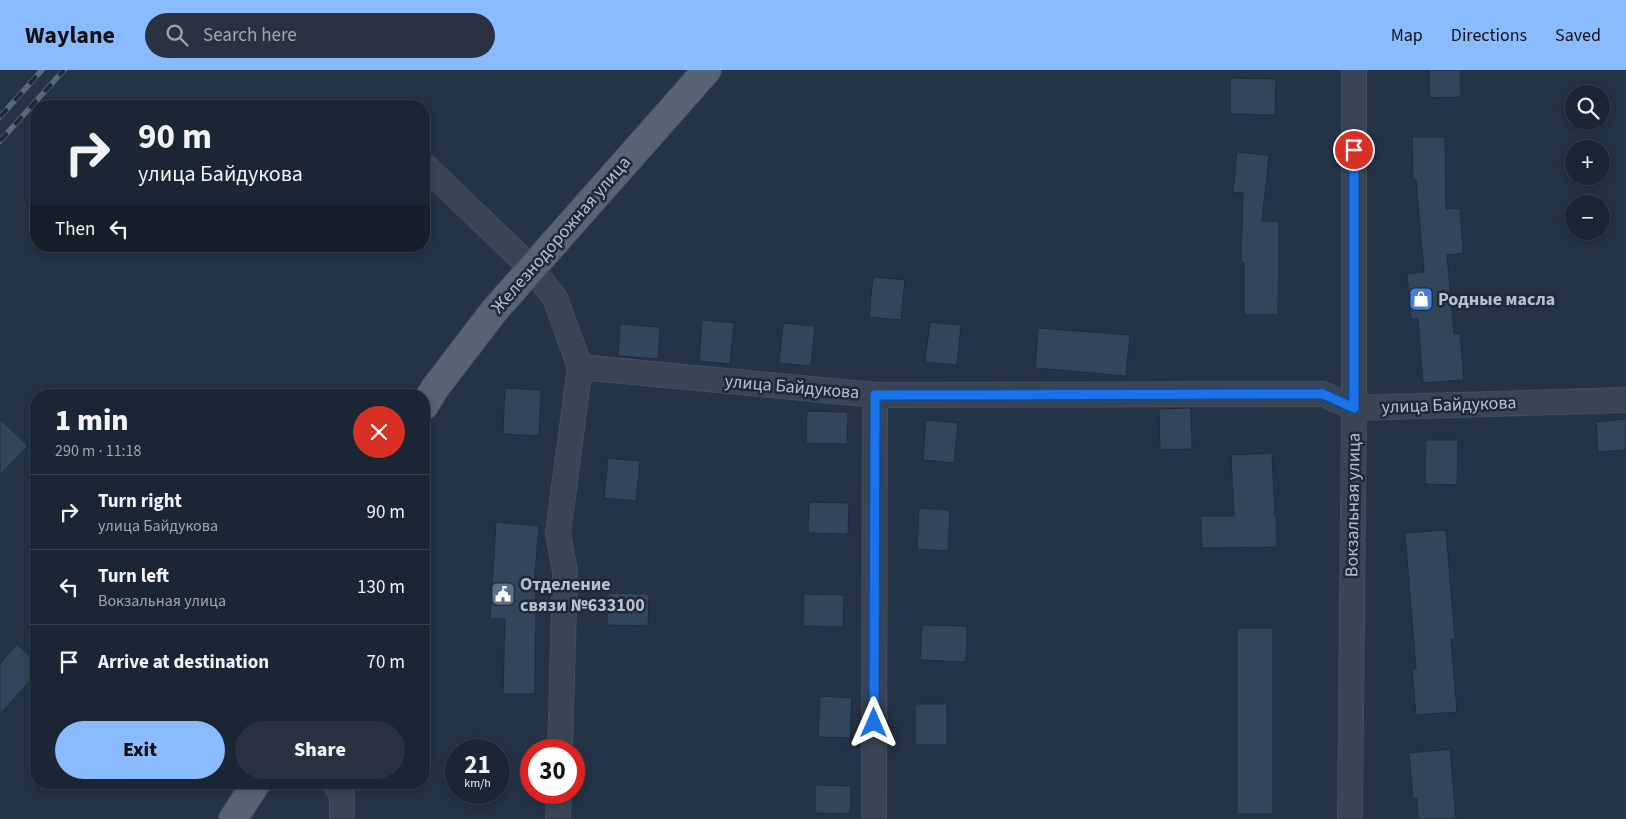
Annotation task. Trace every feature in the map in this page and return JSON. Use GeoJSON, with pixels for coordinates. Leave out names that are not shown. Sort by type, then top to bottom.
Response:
{"type":"FeatureCollection","features":[{"type":"Feature","properties":{"kind":"main road","name":"Железнодорожная улица"},"geometry":{"type":"LineString","coordinates":[[430,396],[494,312],[707,70]]}},
{"type":"Feature","properties":{"kind":"main road"},"geometry":{"type":"LineString","coordinates":[[233,819],[252,789]]}},
{"type":"Feature","properties":{"kind":"street","name":"Вокзальная улица"},"geometry":{"type":"LineString","coordinates":[[1350,819],[1354,408],[1354,70]]}},
{"type":"Feature","properties":{"kind":"street"},"geometry":{"type":"LineString","coordinates":[[430,171],[532,269],[555,298],[580,367],[558,534],[565,572],[560,739]]}},
{"type":"Feature","properties":{"kind":"street","name":"улица Байдукова"},"geometry":{"type":"LineString","coordinates":[[580,367],[875,395],[1323,394],[1354,408],[1626,400]]}},
{"type":"Feature","properties":{"kind":"street"},"geometry":{"type":"LineString","coordinates":[[874,819],[875,395]]}},
{"type":"Feature","properties":{"kind":"street"},"geometry":{"type":"LineString","coordinates":[[339,789],[342,794],[342,819]]}},
{"type":"Feature","properties":{"kind":"street"},"geometry":{"type":"LineString","coordinates":[[558,819],[559,804]]}},
{"type":"Feature","properties":{"kind":"building"},"geometry":{"type":"Polygon","coordinates":[[[1429,70],[1460,70],[1461,97],[1430,98],[1429,70]]]}},
{"type":"Feature","properties":{"kind":"building"},"geometry":{"type":"Polygon","coordinates":[[[1230,78],[1276,79],[1275,115],[1230,114],[1230,78]]]}},
{"type":"Feature","properties":{"kind":"building"},"geometry":{"type":"Polygon","coordinates":[[[1412,137],[1445,137],[1446,209],[1460,208],[1463,253],[1447,255],[1454,334],[1460,334],[1464,380],[1423,383],[1418,319],[1411,319],[1407,274],[1424,272],[1416,180],[1413,180],[1412,137]]]}},
{"type":"Feature","properties":{"kind":"building"},"geometry":{"type":"Polygon","coordinates":[[[1237,152],[1269,155],[1262,221],[1279,221],[1278,315],[1244,315],[1244,262],[1241,262],[1243,193],[1233,192],[1237,152]]]}},
{"type":"Feature","properties":{"kind":"building"},"geometry":{"type":"Polygon","coordinates":[[[873,277],[905,280],[901,320],[869,317],[873,277]]]}},
{"type":"Feature","properties":{"kind":"building"},"geometry":{"type":"Polygon","coordinates":[[[702,320],[734,323],[730,364],[699,361],[702,320]]]}},
{"type":"Feature","properties":{"kind":"building"},"geometry":{"type":"Polygon","coordinates":[[[930,322],[961,325],[957,365],[925,362],[930,322]]]}},
{"type":"Feature","properties":{"kind":"building"},"geometry":{"type":"Polygon","coordinates":[[[783,323],[815,326],[811,366],[779,363],[783,323]]]}},
{"type":"Feature","properties":{"kind":"building"},"geometry":{"type":"Polygon","coordinates":[[[620,324],[660,327],[658,359],[618,356],[620,324]]]}},
{"type":"Feature","properties":{"kind":"building"},"geometry":{"type":"Polygon","coordinates":[[[1038,328],[1130,335],[1126,376],[1035,368],[1038,328]]]}},
{"type":"Feature","properties":{"kind":"building"},"geometry":{"type":"Polygon","coordinates":[[[505,388],[541,390],[539,436],[503,434],[505,388]]]}},
{"type":"Feature","properties":{"kind":"building"},"geometry":{"type":"Polygon","coordinates":[[[1191,408],[1192,449],[1160,450],[1159,409],[1191,408]]]}},
{"type":"Feature","properties":{"kind":"building"},"geometry":{"type":"Polygon","coordinates":[[[807,411],[848,412],[847,444],[806,443],[807,411]]]}},
{"type":"Feature","properties":{"kind":"building"},"geometry":{"type":"Polygon","coordinates":[[[0,419],[28,446],[0,475],[0,419]]]}},
{"type":"Feature","properties":{"kind":"building"},"geometry":{"type":"Polygon","coordinates":[[[1626,419],[1626,450],[1598,452],[1596,422],[1626,419]]]}},
{"type":"Feature","properties":{"kind":"building"},"geometry":{"type":"Polygon","coordinates":[[[926,420],[958,423],[954,463],[923,460],[926,420]]]}},
{"type":"Feature","properties":{"kind":"building"},"geometry":{"type":"Polygon","coordinates":[[[1426,440],[1458,440],[1457,485],[1425,484],[1426,440]]]}},
{"type":"Feature","properties":{"kind":"building"},"geometry":{"type":"Polygon","coordinates":[[[1272,453],[1277,547],[1202,548],[1201,516],[1234,516],[1231,455],[1272,453]]]}},
{"type":"Feature","properties":{"kind":"building"},"geometry":{"type":"Polygon","coordinates":[[[608,458],[640,461],[636,501],[604,498],[608,458]]]}},
{"type":"Feature","properties":{"kind":"building"},"geometry":{"type":"Polygon","coordinates":[[[809,502],[849,503],[848,534],[808,533],[809,502]]]}},
{"type":"Feature","properties":{"kind":"building"},"geometry":{"type":"Polygon","coordinates":[[[919,508],[950,510],[948,551],[917,549],[919,508]]]}},
{"type":"Feature","properties":{"kind":"building"},"geometry":{"type":"Polygon","coordinates":[[[496,522],[539,526],[534,584],[536,584],[535,694],[503,694],[505,619],[490,619],[496,522]]]}},
{"type":"Feature","properties":{"kind":"building"},"geometry":{"type":"Polygon","coordinates":[[[1446,530],[1455,639],[1451,640],[1457,712],[1416,715],[1412,669],[1416,669],[1405,533],[1446,530]]]}},
{"type":"Feature","properties":{"kind":"building"},"geometry":{"type":"Polygon","coordinates":[[[608,593],[649,594],[648,626],[607,625],[608,593]]]}},
{"type":"Feature","properties":{"kind":"building"},"geometry":{"type":"Polygon","coordinates":[[[804,594],[844,595],[843,627],[803,626],[804,594]]]}},
{"type":"Feature","properties":{"kind":"building"},"geometry":{"type":"Polygon","coordinates":[[[922,625],[967,626],[966,662],[920,660],[922,625]]]}},
{"type":"Feature","properties":{"kind":"building"},"geometry":{"type":"Polygon","coordinates":[[[1237,628],[1273,628],[1273,814],[1237,814],[1237,628]]]}},
{"type":"Feature","properties":{"kind":"building"},"geometry":{"type":"Polygon","coordinates":[[[17,644],[30,656],[30,681],[0,714],[0,663],[17,644]]]}},
{"type":"Feature","properties":{"kind":"building"},"geometry":{"type":"Polygon","coordinates":[[[820,696],[852,698],[850,738],[818,737],[820,696]]]}},
{"type":"Feature","properties":{"kind":"building"},"geometry":{"type":"Polygon","coordinates":[[[915,704],[947,704],[947,745],[915,745],[915,704]]]}},
{"type":"Feature","properties":{"kind":"building"},"geometry":{"type":"Polygon","coordinates":[[[1450,749],[1456,819],[1418,819],[1417,798],[1413,799],[1409,753],[1450,749]]]}},
{"type":"Feature","properties":{"kind":"building"},"geometry":{"type":"Polygon","coordinates":[[[815,785],[851,786],[850,814],[815,813],[815,785]]]}},
{"type":"Feature","properties":{"kind":"railway"},"geometry":{"type":"LineString","coordinates":[[0,117],[42,70]]}},
{"type":"Feature","properties":{"kind":"railway"},"geometry":{"type":"LineString","coordinates":[[37,100],[64,70]]}},
{"type":"Feature","properties":{"kind":"railway"},"geometry":{"type":"LineString","coordinates":[[0,141],[30,108]]}},
{"type":"Feature","properties":{"kind":"place","name":"Родные масла"},"geometry":{"type":"Point","coordinates":[1421,299]}},
{"type":"Feature","properties":{"kind":"place","name":"Отделение связи №633100"},"geometry":{"type":"Point","coordinates":[503,594]}},
{"type":"Feature","properties":{"kind":"route"},"geometry":{"type":"LineString","coordinates":[[874,723],[875,395],[1323,394],[1354,408],[1354,150]]}}]}
